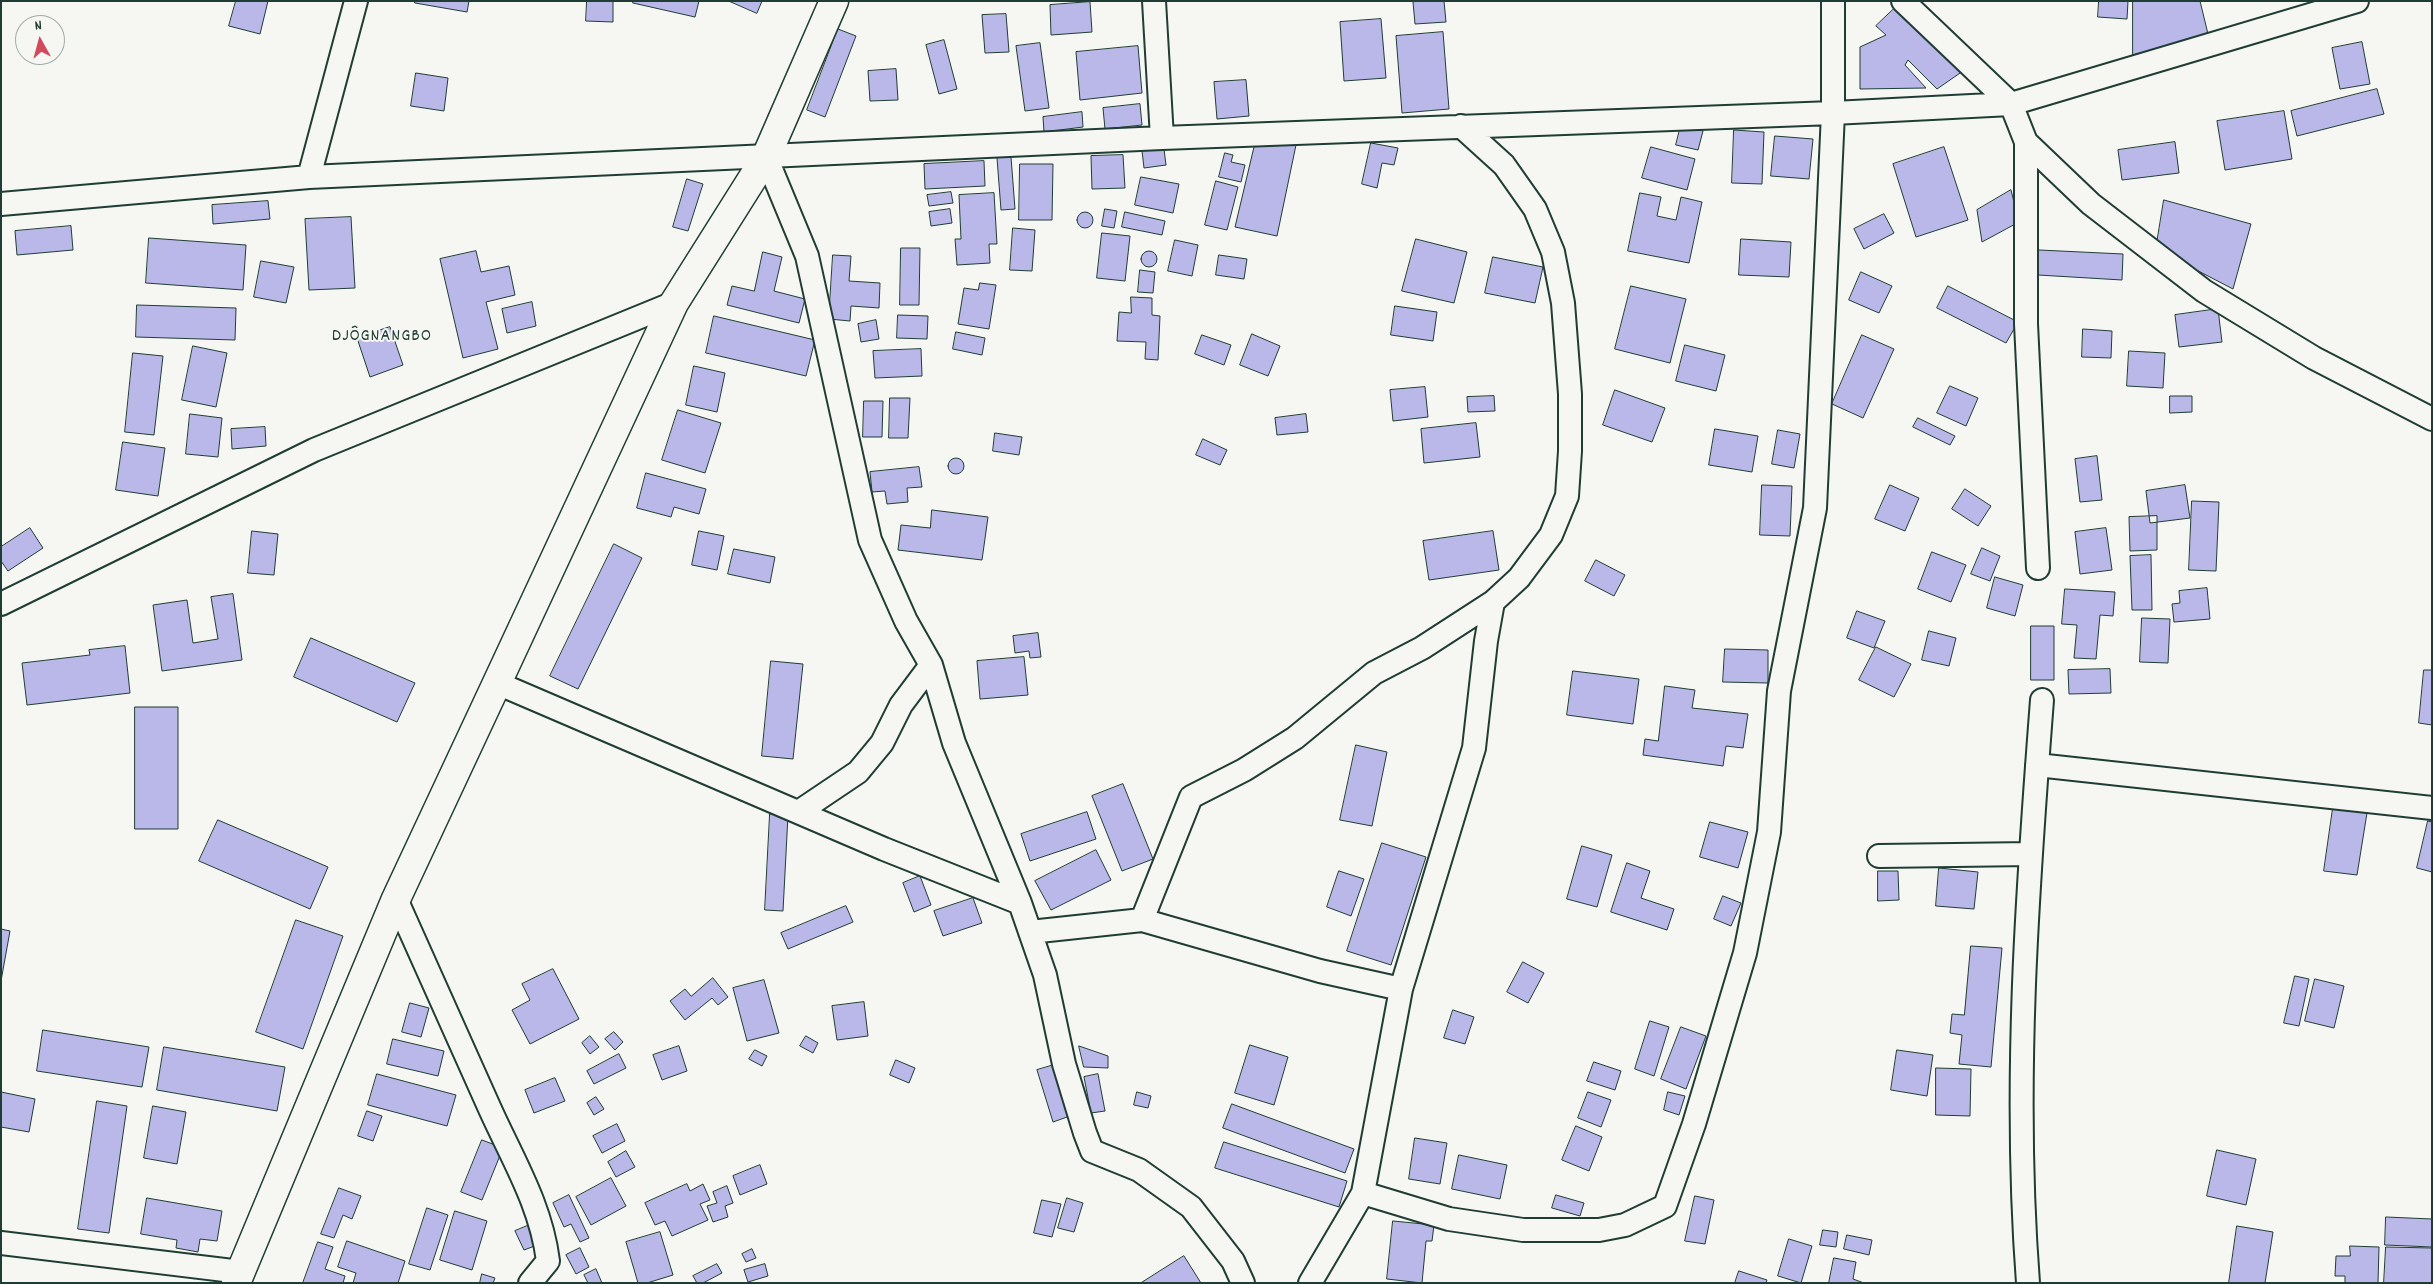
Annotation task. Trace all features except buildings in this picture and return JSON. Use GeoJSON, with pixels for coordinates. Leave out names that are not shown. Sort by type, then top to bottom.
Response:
{"type":"FeatureCollection","features":[{"type":"Feature","properties":{"kind":"street"},"geometry":{"type":"LineString","coordinates":[[309,176],[356,1]]}},
{"type":"Feature","properties":{"kind":"street"},"geometry":{"type":"LineString","coordinates":[[1,1243],[238,1278],[396,899],[674,303],[766,157],[834,1]]}},
{"type":"Feature","properties":{"kind":"street"},"geometry":{"type":"LineString","coordinates":[[1154,1],[1162,138]]}},
{"type":"Feature","properties":{"kind":"street"},"geometry":{"type":"LineString","coordinates":[[1362,1193],[1450,1219],[1523,1230],[1599,1230],[1625,1225],[1665,1206],[1694,1124],[1745,953],[1769,832],[1779,691],[1815,508],[1833,113],[1833,1]]}},
{"type":"Feature","properties":{"kind":"street"},"geometry":{"type":"LineString","coordinates":[[1903,1],[2011,104],[2026,142],[2026,324],[2038,568]]}},
{"type":"Feature","properties":{"kind":"street"},"geometry":{"type":"LineString","coordinates":[[1,204],[309,176],[1162,138],[1833,113],[2011,104],[2357,1]]}},
{"type":"Feature","properties":{"kind":"street"},"geometry":{"type":"LineString","coordinates":[[1142,920],[1191,797],[1244,770],[1295,738],[1374,673],[1422,648],[1493,602],[1519,578],[1550,535],[1566,496],[1570,451],[1570,394],[1563,303],[1553,252],[1535,209],[1504,165],[1461,126]]}},
{"type":"Feature","properties":{"kind":"street"},"geometry":{"type":"LineString","coordinates":[[2026,142],[2090,204],[2204,291],[2314,358],[2432,419]]}},
{"type":"Feature","properties":{"kind":"street"},"geometry":{"type":"LineString","coordinates":[[766,157],[807,256],[870,540],[906,621],[931,665],[954,743],[1020,903],[1045,976],[1064,1064],[1084,1134],[1092,1151],[1139,1170],[1191,1207],[1233,1261],[1243,1283]]}},
{"type":"Feature","properties":{"kind":"street"},"geometry":{"type":"LineString","coordinates":[[1,604],[314,450],[674,303]]}},
{"type":"Feature","properties":{"kind":"street"},"geometry":{"type":"LineString","coordinates":[[1310,1283],[1362,1193],[1401,989],[1474,748],[1486,641],[1493,602]]}},
{"type":"Feature","properties":{"kind":"street"},"geometry":{"type":"LineString","coordinates":[[800,811],[858,772],[882,743],[901,705],[931,665]]}},
{"type":"Feature","properties":{"kind":"street"},"geometry":{"type":"LineString","coordinates":[[497,683],[800,811],[884,849],[1020,903]]}},
{"type":"Feature","properties":{"kind":"street"},"geometry":{"type":"LineString","coordinates":[[2028,1283],[2021,1198],[2021,1059],[2030,854],[2042,700]]}},
{"type":"Feature","properties":{"kind":"street"},"geometry":{"type":"LineString","coordinates":[[2037,765],[2432,808]]}},
{"type":"Feature","properties":{"kind":"street"},"geometry":{"type":"LineString","coordinates":[[1879,856],[2030,854]]}},
{"type":"Feature","properties":{"kind":"street"},"geometry":{"type":"LineString","coordinates":[[396,899],[497,1125],[535,1203],[545,1235],[548,1261],[530,1283]]}},
{"type":"Feature","properties":{"kind":"street"},"geometry":{"type":"LineString","coordinates":[[1030,932],[1142,920],[1312,968],[1401,989]]}},
{"type":"Feature","properties":{"kind":"district","name":"DJÔGNANGBO"},"geometry":{"type":"Point","coordinates":[382,338]}}]}
